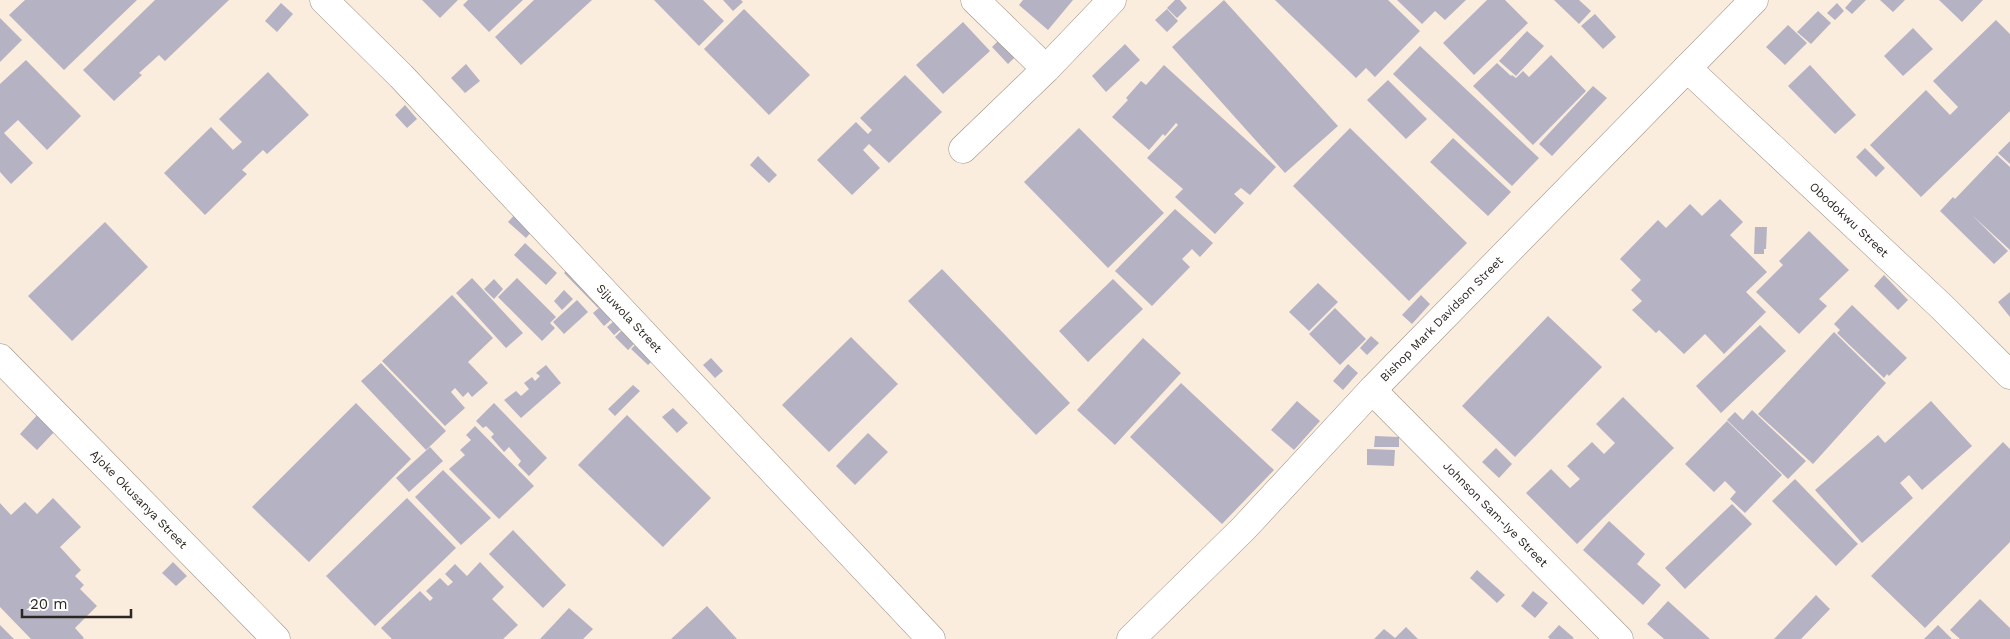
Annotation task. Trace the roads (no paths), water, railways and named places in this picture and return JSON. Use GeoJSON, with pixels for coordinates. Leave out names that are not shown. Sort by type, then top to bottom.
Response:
{"type":"FeatureCollection","features":[{"type":"Feature","properties":{"kind":"street","name":"Sijuwola Street"},"geometry":{"type":"LineString","coordinates":[[324,0],[400,76],[931,639]]}},
{"type":"Feature","properties":{"kind":"street"},"geometry":{"type":"LineString","coordinates":[[975,0],[1046,69]]}},
{"type":"Feature","properties":{"kind":"street"},"geometry":{"type":"LineString","coordinates":[[962,149],[1046,69],[1112,0]]}},
{"type":"Feature","properties":{"kind":"street","name":"Bishop Mark Davidson Street"},"geometry":{"type":"LineString","coordinates":[[1131,639],[1244,528],[1372,390],[1754,0]]}},
{"type":"Feature","properties":{"kind":"street","name":"Obodokwu Street"},"geometry":{"type":"LineString","coordinates":[[1686,68],[1942,307],[2010,375]]}},
{"type":"Feature","properties":{"kind":"street","name":"Ajoke Okusanya Street"},"geometry":{"type":"LineString","coordinates":[[1,362],[276,639]]}},
{"type":"Feature","properties":{"kind":"street","name":"Johnson Sam-Iye Street"},"geometry":{"type":"LineString","coordinates":[[1372,390],[1619,639]]}}]}
